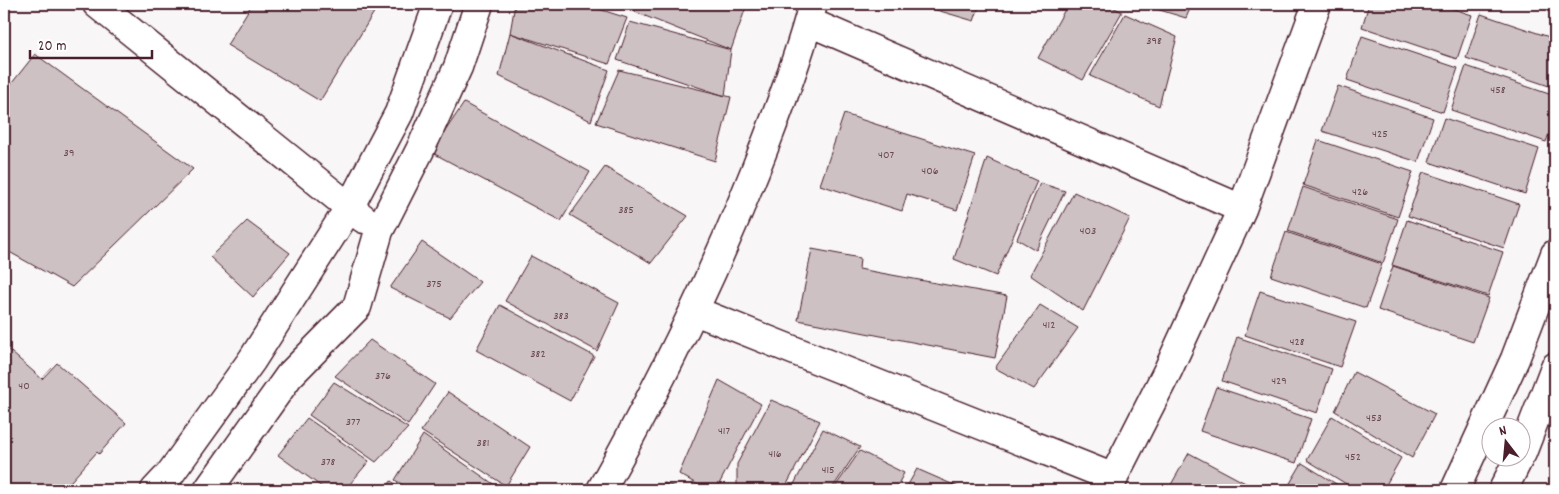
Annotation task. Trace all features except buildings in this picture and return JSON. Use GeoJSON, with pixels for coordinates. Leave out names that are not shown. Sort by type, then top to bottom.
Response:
{"type":"FeatureCollection","features":[{"type":"Feature","properties":{"kind":"street"},"geometry":{"type":"LineString","coordinates":[[155,490],[170,474],[252,360],[349,208],[399,112],[438,4]]}},
{"type":"Feature","properties":{"kind":"street"},"geometry":{"type":"LineString","coordinates":[[208,490],[289,376],[357,307],[379,231],[420,150],[458,67],[479,4]]}},
{"type":"Feature","properties":{"kind":"street"},"geometry":{"type":"LineString","coordinates":[[695,311],[1110,484],[1168,370],[1242,209],[1317,4]]}},
{"type":"Feature","properties":{"kind":"street"},"geometry":{"type":"LineString","coordinates":[[99,5],[379,231]]}},
{"type":"Feature","properties":{"kind":"street"},"geometry":{"type":"LineString","coordinates":[[601,490],[661,380],[695,311],[750,185],[781,104],[811,13],[1242,209]]}},
{"type":"Feature","properties":{"kind":"street"},"geometry":{"type":"LineString","coordinates":[[1455,490],[1515,359],[1555,254]]}},
{"type":"Feature","properties":{"kind":"street"},"geometry":{"type":"LineString","coordinates":[[1532,427],[1555,367]]}},
{"type":"Feature","properties":{"kind":"street"},"geometry":{"type":"LineString","coordinates":[[1503,490],[1515,466]]}}]}
